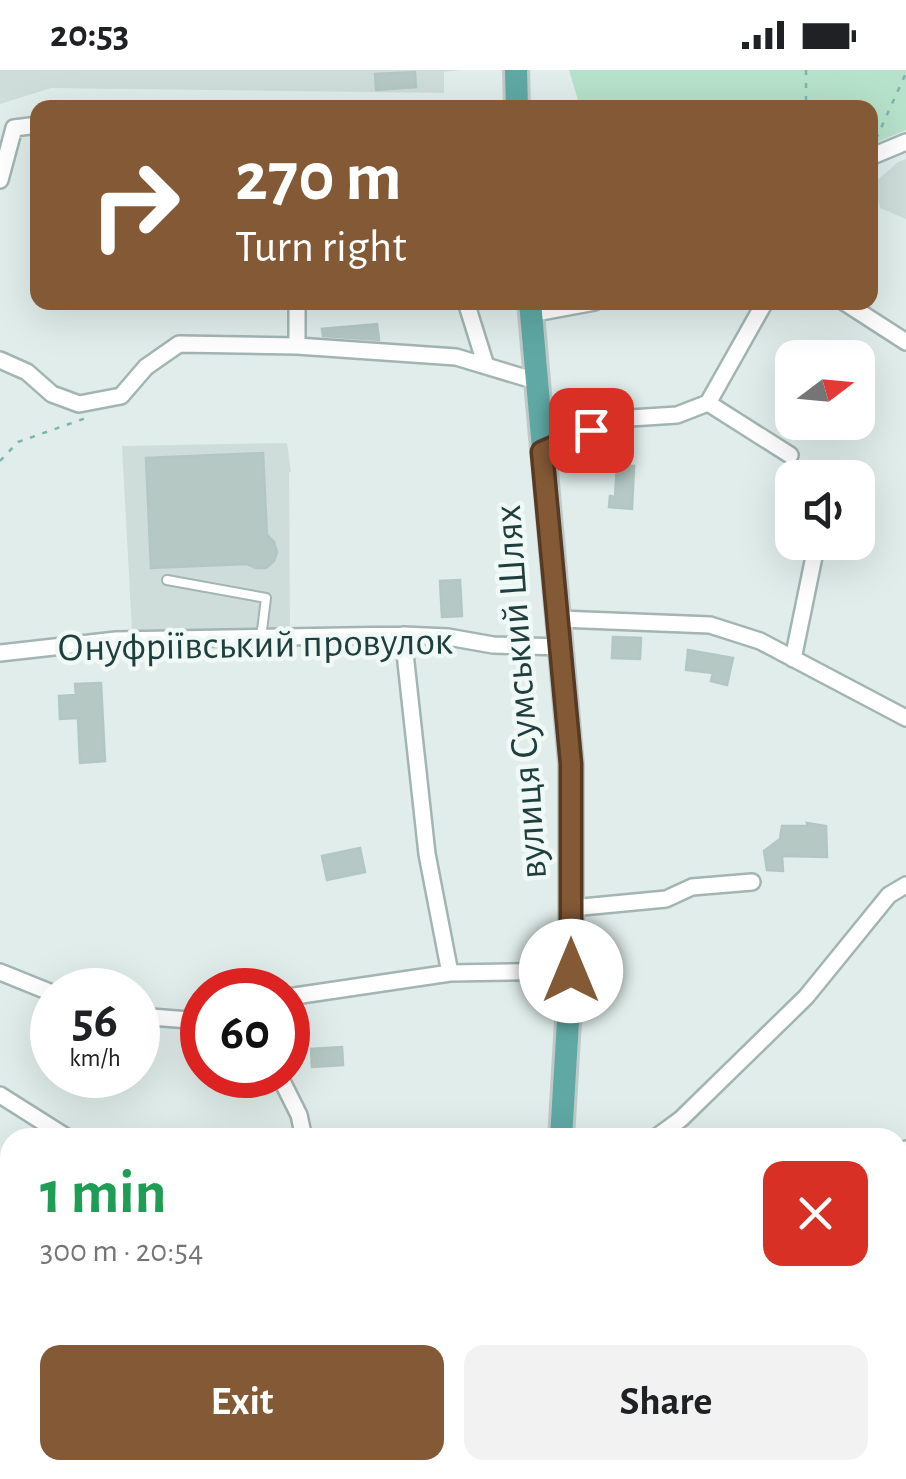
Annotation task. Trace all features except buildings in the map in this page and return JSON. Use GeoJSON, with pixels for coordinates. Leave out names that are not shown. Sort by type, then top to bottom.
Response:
{"type":"FeatureCollection","features":[{"type":"Feature","properties":{"kind":"main road"},"geometry":{"type":"LineString","coordinates":[[516,70],[517,100]]}},
{"type":"Feature","properties":{"kind":"main road","name":"вулиця Сумський Шлях"},"geometry":{"type":"LineString","coordinates":[[530,310],[571,764],[571,971],[562,1128]]}},
{"type":"Feature","properties":{"kind":"street"},"geometry":{"type":"LineString","coordinates":[[0,180],[14,128],[30,126]]}},
{"type":"Feature","properties":{"kind":"street"},"geometry":{"type":"LineString","coordinates":[[878,154],[906,142]]}},
{"type":"Feature","properties":{"kind":"street"},"geometry":{"type":"LineString","coordinates":[[297,310],[297,346]]}},
{"type":"Feature","properties":{"kind":"street"},"geometry":{"type":"LineString","coordinates":[[468,310],[486,366]]}},
{"type":"Feature","properties":{"kind":"street"},"geometry":{"type":"LineString","coordinates":[[542,452],[615,419],[677,416],[708,403],[760,310]]}},
{"type":"Feature","properties":{"kind":"street"},"geometry":{"type":"LineString","coordinates":[[856,310],[906,342]]}},
{"type":"Feature","properties":{"kind":"street"},"geometry":{"type":"LineString","coordinates":[[0,360],[27,372],[52,394],[79,404],[121,396],[146,367],[179,344],[297,346],[456,357],[536,380]]}},
{"type":"Feature","properties":{"kind":"street"},"geometry":{"type":"LineString","coordinates":[[708,403],[790,456]]}},
{"type":"Feature","properties":{"kind":"street"},"geometry":{"type":"LineString","coordinates":[[792,659],[812,560]]}},
{"type":"Feature","properties":{"kind":"street"},"geometry":{"type":"LineString","coordinates":[[560,619],[710,625],[760,641],[906,718]]}},
{"type":"Feature","properties":{"kind":"street","name":"Онуфріївський провулок"},"geometry":{"type":"LineString","coordinates":[[4,653],[116,640],[261,633],[448,637],[493,645],[563,648]]}},
{"type":"Feature","properties":{"kind":"street"},"geometry":{"type":"LineString","coordinates":[[403,635],[427,854],[450,973]]}},
{"type":"Feature","properties":{"kind":"street"},"geometry":{"type":"LineString","coordinates":[[572,908],[666,898],[692,887],[752,882]]}},
{"type":"Feature","properties":{"kind":"street"},"geometry":{"type":"LineString","coordinates":[[669,1128],[806,997],[889,895],[906,885]]}},
{"type":"Feature","properties":{"kind":"street"},"geometry":{"type":"LineString","coordinates":[[310,994],[450,973],[571,971]]}},
{"type":"Feature","properties":{"kind":"street"},"geometry":{"type":"LineString","coordinates":[[0,972],[30,985]]}},
{"type":"Feature","properties":{"kind":"street"},"geometry":{"type":"LineString","coordinates":[[0,1095],[52,1128]]}},
{"type":"Feature","properties":{"kind":"street"},"geometry":{"type":"LineString","coordinates":[[291,1098],[302,1128]]}},
{"type":"Feature","properties":{"kind":"lane"},"geometry":{"type":"LineString","coordinates":[[167,580],[266,598],[261,633]]}},
{"type":"Feature","properties":{"kind":"path"},"geometry":{"type":"LineString","coordinates":[[806,70],[806,100]]}},
{"type":"Feature","properties":{"kind":"path"},"geometry":{"type":"LineString","coordinates":[[878,135],[906,72]]}},
{"type":"Feature","properties":{"kind":"path"},"geometry":{"type":"LineString","coordinates":[[0,461],[18,442],[96,412]]}},
{"type":"Feature","properties":{"kind":"shaded area"},"geometry":{"type":"Polygon","coordinates":[[[0,70],[460,70],[444,72],[444,93],[51,88],[0,104],[0,70]]]}},
{"type":"Feature","properties":{"kind":"shaded area"},"geometry":{"type":"Polygon","coordinates":[[[906,159],[906,219],[880,208],[878,200],[878,180],[906,159]]]}},
{"type":"Feature","properties":{"kind":"shaded area"},"geometry":{"type":"Polygon","coordinates":[[[287,443],[291,472],[290,630],[132,630],[122,446],[287,443]]]}},
{"type":"Feature","properties":{"kind":"green space"},"geometry":{"type":"Polygon","coordinates":[[[569,70],[906,70],[906,130],[878,142],[878,100],[578,100],[569,70]]]}},
{"type":"Feature","properties":{"kind":"route"},"geometry":{"type":"LineString","coordinates":[[571,971],[571,764],[542,452],[591,430]]}}]}
